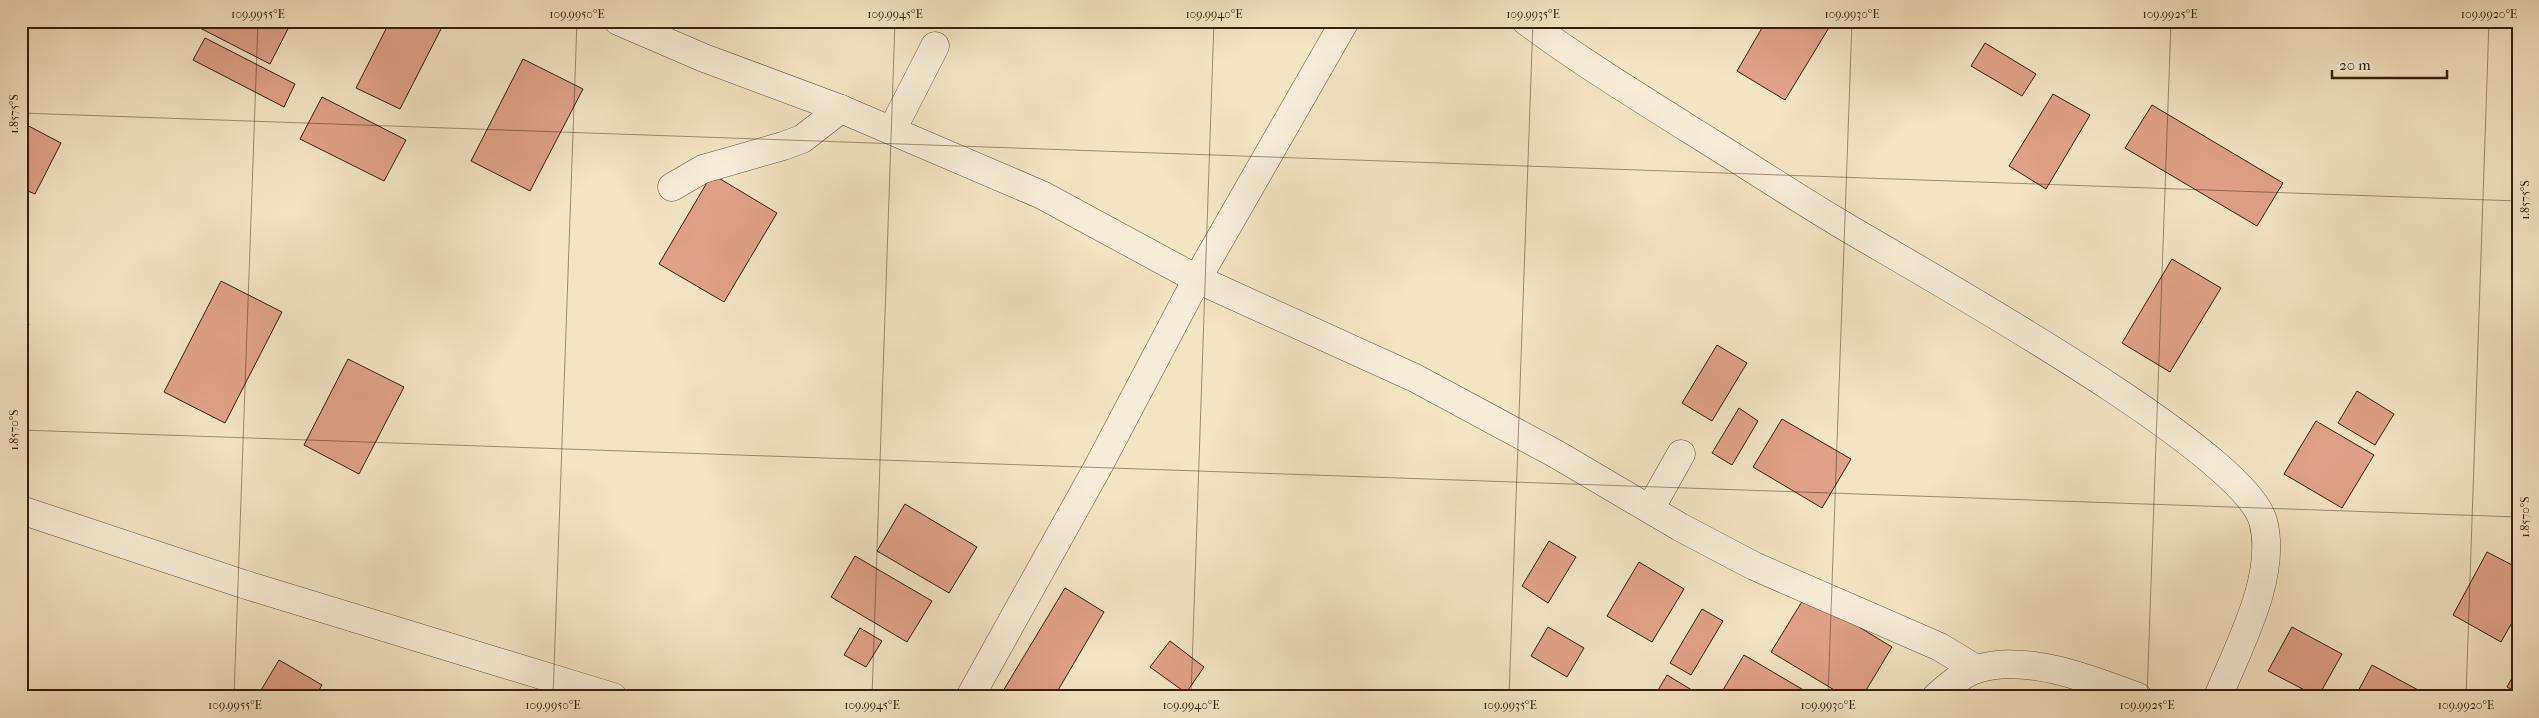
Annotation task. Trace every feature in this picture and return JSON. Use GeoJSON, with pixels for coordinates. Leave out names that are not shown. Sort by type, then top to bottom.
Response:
{"type":"FeatureCollection","features":[{"type":"Feature","properties":{"kind":"street"},"geometry":{"type":"LineString","coordinates":[[618,21],[704,58],[841,109],[1042,195],[1197,279],[1415,378],[1556,454],[1650,509],[1754,566],[1940,647],[1976,669]]}},
{"type":"Feature","properties":{"kind":"street"},"geometry":{"type":"LineString","coordinates":[[970,697],[1095,474],[1197,279],[1345,21]]}},
{"type":"Feature","properties":{"kind":"street"},"geometry":{"type":"LineString","coordinates":[[1526,21],[1570,53],[1833,220],[2089,373],[2185,440],[2231,478],[2255,503],[2263,521],[2266,559],[2257,601],[2218,697]]}},
{"type":"Feature","properties":{"kind":"street"},"geometry":{"type":"LineString","coordinates":[[892,130],[935,46]]}},
{"type":"Feature","properties":{"kind":"street"},"geometry":{"type":"LineString","coordinates":[[672,187],[703,169],[802,139],[841,109]]}},
{"type":"Feature","properties":{"kind":"street"},"geometry":{"type":"LineString","coordinates":[[1650,509],[1681,454]]}},
{"type":"Feature","properties":{"kind":"street"},"geometry":{"type":"LineString","coordinates":[[21,510],[243,584],[613,697]]}},
{"type":"Feature","properties":{"kind":"street"},"geometry":{"type":"LineString","coordinates":[[1936,697],[1976,669],[2010,664],[2047,668],[2103,684],[2138,697]]}},
{"type":"Feature","properties":{"kind":"building"},"geometry":{"type":"Polygon","coordinates":[[[203,21],[292,21],[270,64],[200,28],[203,21]]]}},
{"type":"Feature","properties":{"kind":"building"},"geometry":{"type":"Polygon","coordinates":[[[390,21],[431,21],[442,27],[400,109],[356,88],[390,21]]]}},
{"type":"Feature","properties":{"kind":"building"},"geometry":{"type":"Polygon","coordinates":[[[1766,21],[1833,21],[1785,100],[1737,71],[1766,21]]]}},
{"type":"Feature","properties":{"kind":"building"},"geometry":{"type":"Polygon","coordinates":[[[205,38],[295,84],[284,107],[193,60],[205,38]]]}},
{"type":"Feature","properties":{"kind":"building"},"geometry":{"type":"Polygon","coordinates":[[[1985,43],[2036,74],[2022,96],[1971,66],[1985,43]]]}},
{"type":"Feature","properties":{"kind":"building"},"geometry":{"type":"Polygon","coordinates":[[[523,59],[583,89],[530,191],[471,161],[523,59]]]}},
{"type":"Feature","properties":{"kind":"building"},"geometry":{"type":"Polygon","coordinates":[[[2053,94],[2090,115],[2046,189],[2009,166],[2053,94]]]}},
{"type":"Feature","properties":{"kind":"building"},"geometry":{"type":"Polygon","coordinates":[[[322,97],[406,140],[384,181],[300,139],[322,97]]]}},
{"type":"Feature","properties":{"kind":"building"},"geometry":{"type":"Polygon","coordinates":[[[2152,105],[2283,183],[2257,226],[2125,148],[2152,105]]]}},
{"type":"Feature","properties":{"kind":"building"},"geometry":{"type":"Polygon","coordinates":[[[21,122],[61,143],[35,194],[21,188],[21,122]]]}},
{"type":"Feature","properties":{"kind":"building"},"geometry":{"type":"Polygon","coordinates":[[[712,174],[777,213],[724,302],[659,264],[712,174]]]}},
{"type":"Feature","properties":{"kind":"building"},"geometry":{"type":"Polygon","coordinates":[[[2172,259],[2221,288],[2170,372],[2122,343],[2172,259]]]}},
{"type":"Feature","properties":{"kind":"building"},"geometry":{"type":"Polygon","coordinates":[[[221,281],[282,312],[225,423],[164,392],[221,281]]]}},
{"type":"Feature","properties":{"kind":"building"},"geometry":{"type":"Polygon","coordinates":[[[21,320],[29,324],[21,340],[21,320]]]}},
{"type":"Feature","properties":{"kind":"building"},"geometry":{"type":"Polygon","coordinates":[[[1717,345],[1747,363],[1712,421],[1682,403],[1717,345]]]}},
{"type":"Feature","properties":{"kind":"building"},"geometry":{"type":"Polygon","coordinates":[[[348,359],[404,387],[359,474],[304,445],[348,359]]]}},
{"type":"Feature","properties":{"kind":"building"},"geometry":{"type":"Polygon","coordinates":[[[2357,391],[2394,414],[2375,445],[2338,423],[2357,391]]]}},
{"type":"Feature","properties":{"kind":"building"},"geometry":{"type":"Polygon","coordinates":[[[1739,408],[1758,421],[1732,465],[1712,453],[1739,408]]]}},
{"type":"Feature","properties":{"kind":"building"},"geometry":{"type":"Polygon","coordinates":[[[1782,419],[1851,459],[1822,508],[1753,467],[1782,419]]]}},
{"type":"Feature","properties":{"kind":"building"},"geometry":{"type":"Polygon","coordinates":[[[2316,421],[2374,455],[2342,508],[2284,474],[2316,421]]]}},
{"type":"Feature","properties":{"kind":"building"},"geometry":{"type":"Polygon","coordinates":[[[905,504],[977,547],[949,593],[877,551],[905,504]]]}},
{"type":"Feature","properties":{"kind":"building"},"geometry":{"type":"Polygon","coordinates":[[[1549,541],[1576,557],[1548,603],[1522,586],[1549,541]]]}},
{"type":"Feature","properties":{"kind":"building"},"geometry":{"type":"Polygon","coordinates":[[[2487,552],[2518,568],[2518,612],[2501,642],[2453,615],[2487,552]]]}},
{"type":"Feature","properties":{"kind":"building"},"geometry":{"type":"Polygon","coordinates":[[[855,556],[932,601],[907,642],[831,597],[855,556]]]}},
{"type":"Feature","properties":{"kind":"building"},"geometry":{"type":"Polygon","coordinates":[[[1639,562],[1684,589],[1652,642],[1607,616],[1639,562]]]}},
{"type":"Feature","properties":{"kind":"building"},"geometry":{"type":"Polygon","coordinates":[[[1065,588],[1104,612],[1054,697],[1013,697],[1003,691],[1065,588]]]}},
{"type":"Feature","properties":{"kind":"building"},"geometry":{"type":"Polygon","coordinates":[[[1806,595],[1892,647],[1862,697],[1846,697],[1771,652],[1806,595]]]}},
{"type":"Feature","properties":{"kind":"building"},"geometry":{"type":"Polygon","coordinates":[[[1702,609],[1723,621],[1691,675],[1670,663],[1702,609]]]}},
{"type":"Feature","properties":{"kind":"building"},"geometry":{"type":"Polygon","coordinates":[[[1548,627],[1584,648],[1567,677],[1531,656],[1548,627]]]}},
{"type":"Feature","properties":{"kind":"building"},"geometry":{"type":"Polygon","coordinates":[[[2292,627],[2342,654],[2318,697],[2268,671],[2292,627]]]}},
{"type":"Feature","properties":{"kind":"building"},"geometry":{"type":"Polygon","coordinates":[[[860,628],[882,641],[866,667],[844,655],[860,628]]]}},
{"type":"Feature","properties":{"kind":"building"},"geometry":{"type":"Polygon","coordinates":[[[1170,641],[1204,667],[1186,693],[1150,667],[1170,641]]]}},
{"type":"Feature","properties":{"kind":"building"},"geometry":{"type":"Polygon","coordinates":[[[1744,655],[1812,695],[1812,697],[1734,697],[1723,690],[1744,655]]]}},
{"type":"Feature","properties":{"kind":"building"},"geometry":{"type":"Polygon","coordinates":[[[279,660],[322,685],[315,697],[257,697],[279,660]]]}},
{"type":"Feature","properties":{"kind":"building"},"geometry":{"type":"Polygon","coordinates":[[[2372,665],[2431,697],[2355,697],[2372,665]]]}},
{"type":"Feature","properties":{"kind":"building"},"geometry":{"type":"Polygon","coordinates":[[[2518,667],[2518,693],[2507,687],[2518,667]]]}},
{"type":"Feature","properties":{"kind":"building"},"geometry":{"type":"Polygon","coordinates":[[[1667,675],[1700,695],[1699,697],[1654,697],[1667,675]]]}}]}
